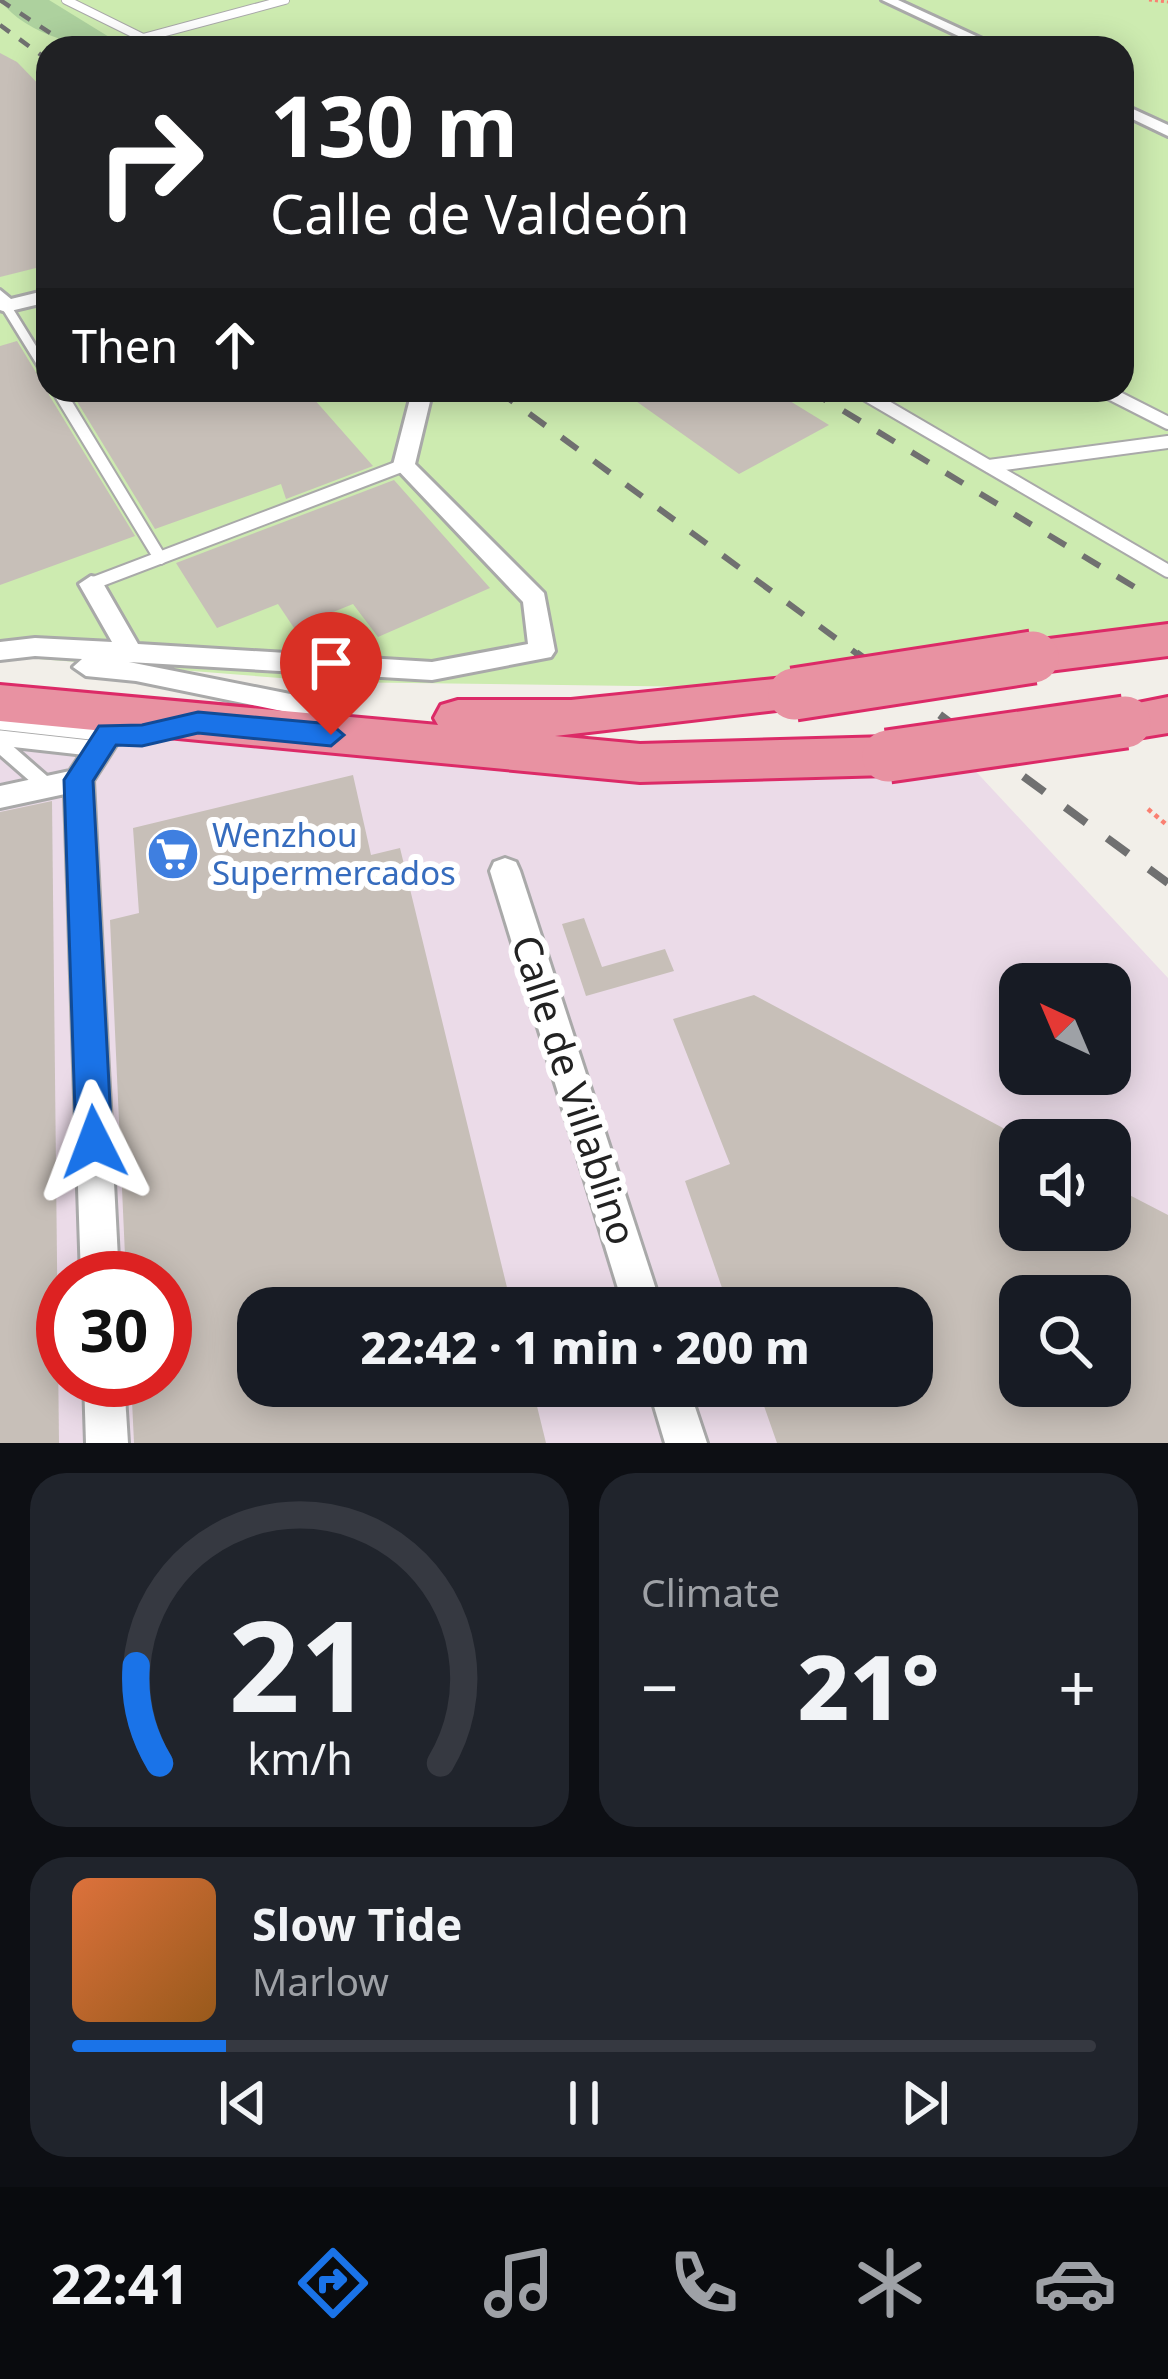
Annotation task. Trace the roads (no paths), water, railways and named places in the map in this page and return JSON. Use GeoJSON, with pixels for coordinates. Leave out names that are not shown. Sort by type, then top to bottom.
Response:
{"type":"FeatureCollection","features":[{"type":"Feature","properties":{"kind":"highway"},"geometry":{"type":"LineString","coordinates":[[0,677],[465,718],[571,718],[794,694],[1168,640]]}},
{"type":"Feature","properties":{"kind":"highway"},"geometry":{"type":"LineString","coordinates":[[0,703],[640,763],[888,756],[1147,718]]}},
{"type":"Feature","properties":{"kind":"street"},"geometry":{"type":"LineString","coordinates":[[888,0],[968,36]]}},
{"type":"Feature","properties":{"kind":"street"},"geometry":{"type":"LineString","coordinates":[[1134,114],[1168,130]]}},
{"type":"Feature","properties":{"kind":"street"},"geometry":{"type":"LineString","coordinates":[[3,301],[36,297]]}},
{"type":"Feature","properties":{"kind":"street"},"geometry":{"type":"LineString","coordinates":[[0,654],[34,646],[432,671],[542,650],[535,599],[404,464],[420,402]]}},
{"type":"Feature","properties":{"kind":"street"},"geometry":{"type":"LineString","coordinates":[[92,584],[130,652]]}},
{"type":"Feature","properties":{"kind":"street"},"geometry":{"type":"LineString","coordinates":[[0,654],[136,672],[307,706]]}},
{"type":"Feature","properties":{"kind":"street"},"geometry":{"type":"LineString","coordinates":[[0,797],[63,783],[104,741]]}},
{"type":"Feature","properties":{"kind":"street"},"geometry":{"type":"LineString","coordinates":[[63,783],[98,1251]]}},
{"type":"Feature","properties":{"kind":"street","name":"Calle de Villablino"},"geometry":{"type":"LineString","coordinates":[[505,871],[636,1287]]}},
{"type":"Feature","properties":{"kind":"street"},"geometry":{"type":"LineString","coordinates":[[105,1407],[107,1443]]}},
{"type":"Feature","properties":{"kind":"street"},"geometry":{"type":"LineString","coordinates":[[675,1407],[686,1443]]}},
{"type":"Feature","properties":{"kind":"lane"},"geometry":{"type":"LineString","coordinates":[[66,0],[139,36]]}},
{"type":"Feature","properties":{"kind":"lane"},"geometry":{"type":"LineString","coordinates":[[150,36],[285,0]]}},
{"type":"Feature","properties":{"kind":"lane"},"geometry":{"type":"LineString","coordinates":[[3,301],[36,355]]}},
{"type":"Feature","properties":{"kind":"lane"},"geometry":{"type":"LineString","coordinates":[[65,402],[160,557]]}},
{"type":"Feature","properties":{"kind":"lane"},"geometry":{"type":"LineString","coordinates":[[878,402],[1168,571]]}},
{"type":"Feature","properties":{"kind":"lane"},"geometry":{"type":"LineString","coordinates":[[1127,402],[1168,423]]}},
{"type":"Feature","properties":{"kind":"lane"},"geometry":{"type":"LineString","coordinates":[[987,466],[1168,442]]}},
{"type":"Feature","properties":{"kind":"lane"},"geometry":{"type":"LineString","coordinates":[[92,584],[404,464]]}},
{"type":"Feature","properties":{"kind":"lane"},"geometry":{"type":"LineString","coordinates":[[0,722],[104,741]]}},
{"type":"Feature","properties":{"kind":"lane"},"geometry":{"type":"LineString","coordinates":[[0,741],[104,741],[198,723]]}},
{"type":"Feature","properties":{"kind":"lane"},"geometry":{"type":"LineString","coordinates":[[0,741],[63,783]]}},
{"type":"Feature","properties":{"kind":"railway"},"geometry":{"type":"LineString","coordinates":[[0,0],[55,36]]}},
{"type":"Feature","properties":{"kind":"railway"},"geometry":{"type":"LineString","coordinates":[[0,25],[36,51]]}},
{"type":"Feature","properties":{"kind":"railway"},"geometry":{"type":"LineString","coordinates":[[513,402],[860,656]]}},
{"type":"Feature","properties":{"kind":"railway"},"geometry":{"type":"LineString","coordinates":[[829,402],[1146,594]]}},
{"type":"Feature","properties":{"kind":"railway"},"geometry":{"type":"LineString","coordinates":[[856,653],[1168,883]]}},
{"type":"Feature","properties":{"kind":"place","name":"Wenzhou Supermercados"},"geometry":{"type":"Point","coordinates":[173,854]}}]}
